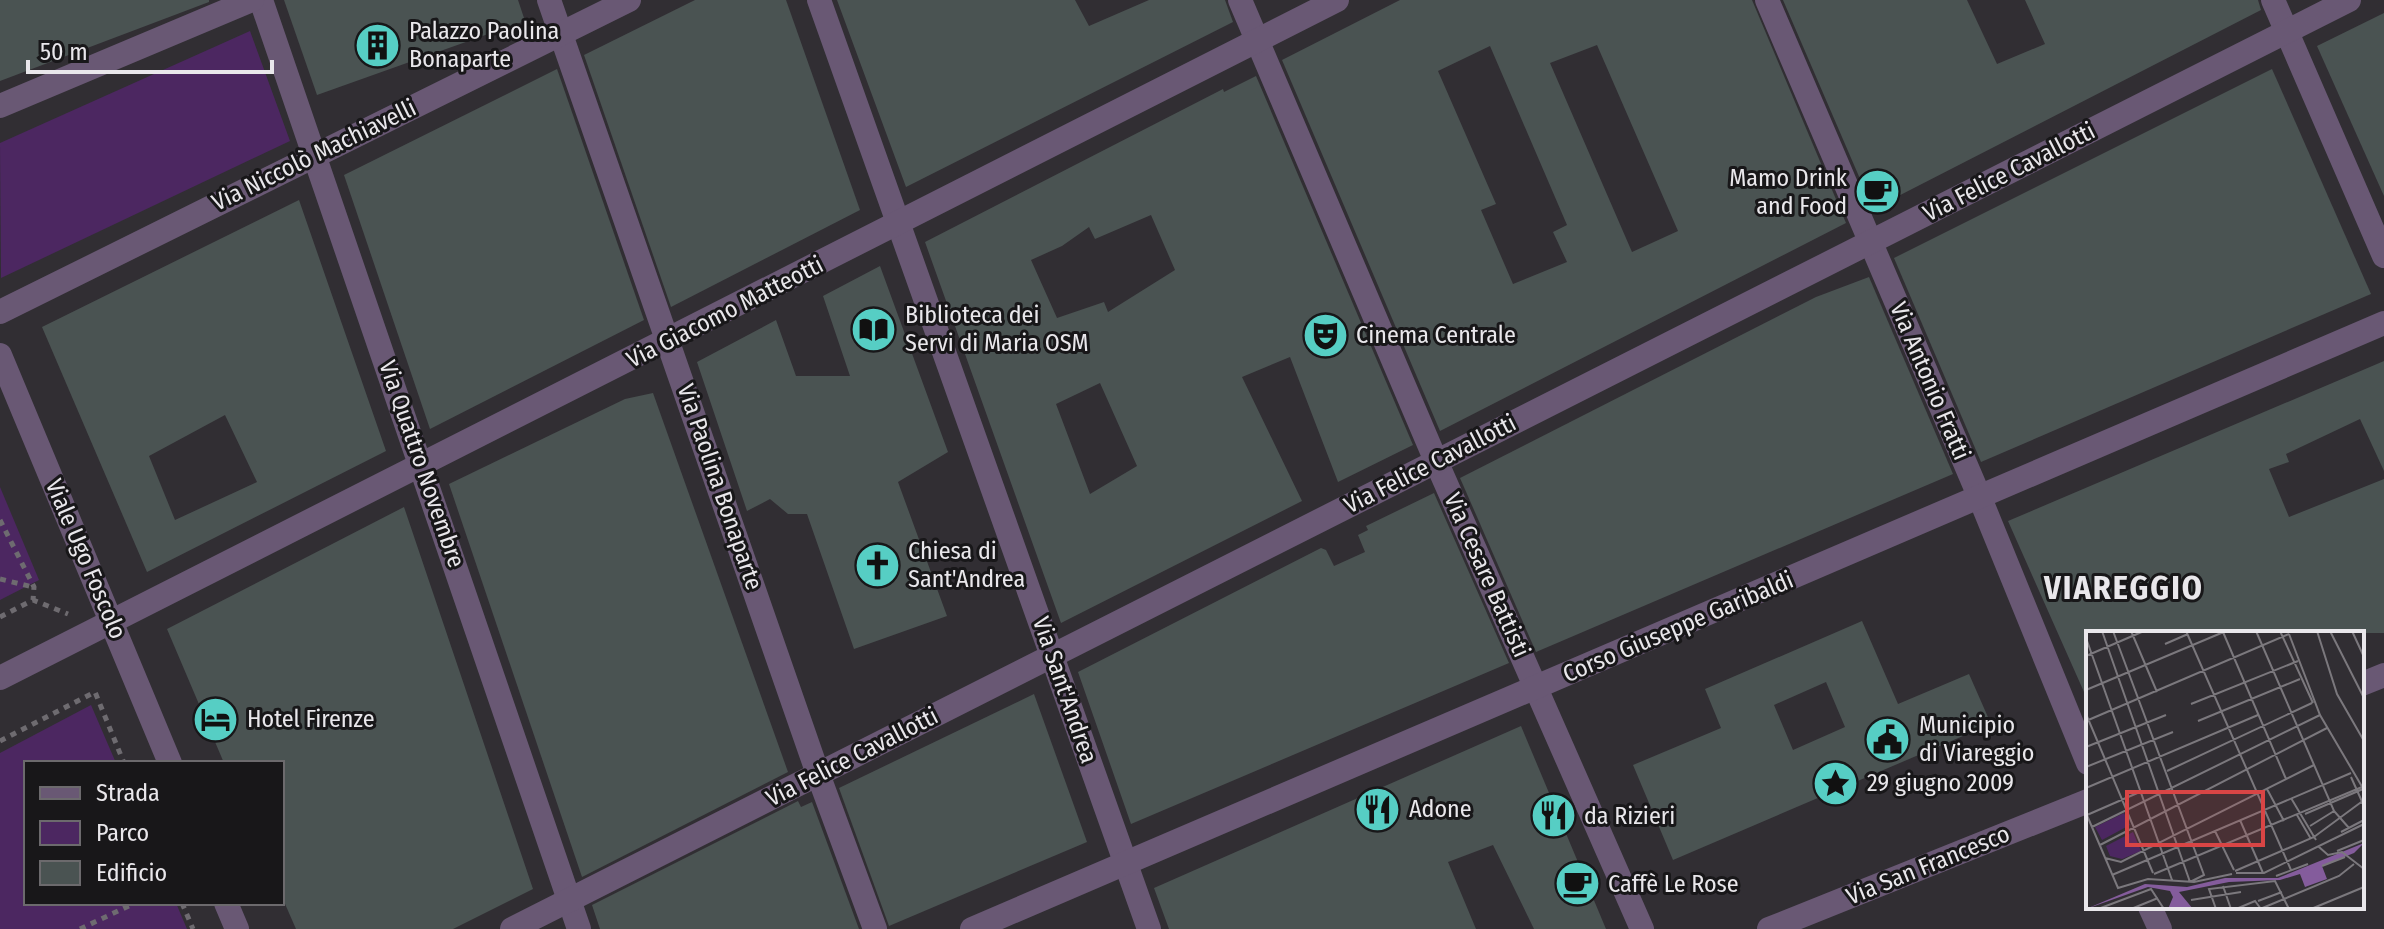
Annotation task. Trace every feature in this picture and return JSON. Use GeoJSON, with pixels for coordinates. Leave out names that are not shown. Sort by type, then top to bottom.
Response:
{"type":"FeatureCollection","features":[{"type":"Feature","properties":{"kind":"street"},"geometry":{"type":"LineString","coordinates":[[0,106],[252,0]]}},
{"type":"Feature","properties":{"kind":"street","name":"Via Quattro Novembre"},"geometry":{"type":"LineString","coordinates":[[261,0],[423,465],[579,929]]}},
{"type":"Feature","properties":{"kind":"street","name":"Via Paolina Bonaparte"},"geometry":{"type":"LineString","coordinates":[[549,0],[818,774],[875,929]]}},
{"type":"Feature","properties":{"kind":"street","name":"Via Niccolò Machiavelli"},"geometry":{"type":"LineString","coordinates":[[0,312],[629,0]]}},
{"type":"Feature","properties":{"kind":"street","name":"Via Sant'Andrea"},"geometry":{"type":"LineString","coordinates":[[819,0],[1149,929]]}},
{"type":"Feature","properties":{"kind":"street","name":"Via Cesare Battisti"},"geometry":{"type":"LineString","coordinates":[[1240,0],[1436,461],[1642,929]]}},
{"type":"Feature","properties":{"kind":"street","name":"Via Giacomo Matteotti"},"geometry":{"type":"LineString","coordinates":[[0,678],[670,341],[1337,0]]}},
{"type":"Feature","properties":{"kind":"street","name":"Via Antonio Fratti"},"geometry":{"type":"LineString","coordinates":[[1767,0],[1980,498],[2086,758]]}},
{"type":"Feature","properties":{"kind":"street"},"geometry":{"type":"LineString","coordinates":[[2273,0],[2384,256]]}},
{"type":"Feature","properties":{"kind":"street","name":"Via Felice Cavallotti"},"geometry":{"type":"LineString","coordinates":[[512,929],[2349,0]]}},
{"type":"Feature","properties":{"kind":"street","name":"Corso Giuseppe Garibaldi"},"geometry":{"type":"LineString","coordinates":[[972,929],[2384,323]]}},
{"type":"Feature","properties":{"kind":"street","name":"Viale Ugo Foscolo"},"geometry":{"type":"LineString","coordinates":[[0,355],[169,761]]}},
{"type":"Feature","properties":{"kind":"street"},"geometry":{"type":"LineString","coordinates":[[2364,683],[2384,675]]}},
{"type":"Feature","properties":{"kind":"street","name":"Via San Francesco"},"geometry":{"type":"LineString","coordinates":[[1769,929],[2086,802]]}},
{"type":"Feature","properties":{"kind":"street"},"geometry":{"type":"LineString","coordinates":[[227,905],[237,929]]}},
{"type":"Feature","properties":{"kind":"street"},"geometry":{"type":"LineString","coordinates":[[2151,909],[2160,929]]}},
{"type":"Feature","properties":{"kind":"path"},"geometry":{"type":"LineString","coordinates":[[0,520],[34,587],[33,600]]}},
{"type":"Feature","properties":{"kind":"path"},"geometry":{"type":"LineString","coordinates":[[0,579],[34,587]]}},
{"type":"Feature","properties":{"kind":"path"},"geometry":{"type":"LineString","coordinates":[[0,617],[33,600],[69,614]]}},
{"type":"Feature","properties":{"kind":"path"},"geometry":{"type":"LineString","coordinates":[[0,741],[105,686]]}},
{"type":"Feature","properties":{"kind":"path"},"geometry":{"type":"LineString","coordinates":[[95,692],[123,761]]}},
{"type":"Feature","properties":{"kind":"path"},"geometry":{"type":"LineString","coordinates":[[80,929],[131,905]]}},
{"type":"Feature","properties":{"kind":"path"},"geometry":{"type":"LineString","coordinates":[[183,905],[193,929]]}},
{"type":"Feature","properties":{"kind":"green space"},"geometry":{"type":"Polygon","coordinates":[[[250,31],[290,141],[1,278],[0,143],[250,31]]]}},
{"type":"Feature","properties":{"kind":"green space"},"geometry":{"type":"Polygon","coordinates":[[[0,487],[39,580],[0,600],[0,487]]]}},
{"type":"Feature","properties":{"kind":"green space"},"geometry":{"type":"Polygon","coordinates":[[[91,705],[115,761],[24,761],[24,905],[177,905],[187,929],[0,929],[0,753],[91,705]]]}},
{"type":"Feature","properties":{"kind":"building"},"geometry":{"type":"Polygon","coordinates":[[[0,0],[209,0],[209,2],[0,81],[0,0]]]}},
{"type":"Feature","properties":{"kind":"building","name":"Palazzo Paolina Bonaparte"},"geometry":{"type":"Polygon","coordinates":[[[284,0],[518,0],[525,21],[317,95],[284,0]]]}},
{"type":"Feature","properties":{"kind":"building"},"geometry":{"type":"Polygon","coordinates":[[[695,0],[786,0],[860,210],[671,307],[584,55],[695,0]]]}},
{"type":"Feature","properties":{"kind":"building"},"geometry":{"type":"Polygon","coordinates":[[[837,0],[1075,0],[1089,26],[1149,0],[1225,0],[1233,22],[906,187],[837,0]]]}},
{"type":"Feature","properties":{"kind":"building"},"geometry":{"type":"Polygon","coordinates":[[[1400,0],[1752,0],[1846,223],[1440,431],[1282,60],[1400,0]],[[1597,45],[1550,63],[1632,252],[1678,231],[1597,45]],[[1490,46],[1438,71],[1496,204],[1481,210],[1513,284],[1567,262],[1553,232],[1567,225],[1490,46]]]}},
{"type":"Feature","properties":{"kind":"building"},"geometry":{"type":"Polygon","coordinates":[[[1783,0],[1967,0],[1997,64],[2045,44],[2025,0],[2258,0],[2261,10],[1873,209],[1783,0]]]}},
{"type":"Feature","properties":{"kind":"building"},"geometry":{"type":"Polygon","coordinates":[[[2384,13],[2384,196],[2317,46],[2384,13]]]}},
{"type":"Feature","properties":{"kind":"building"},"geometry":{"type":"Polygon","coordinates":[[[557,69],[644,320],[430,429],[344,175],[557,69]]]}},
{"type":"Feature","properties":{"kind":"building"},"geometry":{"type":"Polygon","coordinates":[[[2272,69],[2371,294],[1981,462],[1894,258],[2272,69]]]}},
{"type":"Feature","properties":{"kind":"building"},"geometry":{"type":"Polygon","coordinates":[[[1256,76],[1413,445],[1338,482],[1290,357],[1242,377],[1302,501],[1061,623],[925,242],[1223,89],[1224,92],[1256,76]],[[1151,215],[1095,239],[1089,227],[1062,246],[1031,260],[1057,318],[1104,302],[1108,312],[1175,270],[1151,215]],[[1100,383],[1056,404],[1090,494],[1137,466],[1100,383]]]}},
{"type":"Feature","properties":{"kind":"building"},"geometry":{"type":"Polygon","coordinates":[[[299,200],[386,451],[147,572],[42,327],[299,200]],[[225,415],[149,456],[175,520],[257,482],[225,415]]]}},
{"type":"Feature","properties":{"kind":"building"},"geometry":{"type":"Polygon","coordinates":[[[880,266],[948,452],[898,482],[947,616],[854,649],[807,514],[788,514],[770,499],[747,511],[697,362],[776,320],[796,376],[850,376],[823,296],[880,266]]]}},
{"type":"Feature","properties":{"kind":"building"},"geometry":{"type":"Polygon","coordinates":[[[1869,277],[1953,474],[1536,652],[1460,478],[1816,297],[1869,277]]]}},
{"type":"Feature","properties":{"kind":"building"},"geometry":{"type":"Polygon","coordinates":[[[2384,361],[2384,471],[2360,419],[2286,454],[2289,462],[2269,469],[2289,517],[2384,479],[2384,633],[2086,631],[2086,696],[2008,521],[2384,361]]]}},
{"type":"Feature","properties":{"kind":"building"},"geometry":{"type":"Polygon","coordinates":[[[653,393],[788,772],[582,877],[449,484],[625,399],[653,393]]]}},
{"type":"Feature","properties":{"kind":"building"},"geometry":{"type":"Polygon","coordinates":[[[1434,493],[1509,663],[1131,824],[1078,672],[1321,548],[1326,550],[1334,566],[1365,552],[1358,535],[1368,530],[1366,526],[1434,493]]]}},
{"type":"Feature","properties":{"kind":"building"},"geometry":{"type":"Polygon","coordinates":[[[404,507],[533,889],[453,929],[296,929],[284,902],[284,761],[223,761],[167,629],[404,507]]]}},
{"type":"Feature","properties":{"kind":"building","name":"Municipio di Viareggio"},"geometry":{"type":"Polygon","coordinates":[[[1862,621],[1898,704],[1969,674],[1991,724],[1673,860],[1633,765],[1721,728],[1705,689],[1862,621]],[[1826,682],[1774,705],[1793,750],[1845,727],[1826,682]]]}},
{"type":"Feature","properties":{"kind":"building"},"geometry":{"type":"Polygon","coordinates":[[[1034,694],[1087,842],[889,926],[839,788],[1034,694]]]}},
{"type":"Feature","properties":{"kind":"building"},"geometry":{"type":"Polygon","coordinates":[[[1521,726],[1606,929],[1534,929],[1493,845],[1448,862],[1476,929],[1169,929],[1154,888],[1521,726]]]}},
{"type":"Feature","properties":{"kind":"building"},"geometry":{"type":"Polygon","coordinates":[[[798,801],[801,807],[812,802],[859,929],[600,929],[592,905],[798,801]]]}},
{"type":"Feature","properties":{"kind":"place","name":"Palazzo Paolina Bonaparte"},"geometry":{"type":"Point","coordinates":[378,45]}},
{"type":"Feature","properties":{"kind":"place","name":"Mamo Drink and Food"},"geometry":{"type":"Point","coordinates":[1878,192]}},
{"type":"Feature","properties":{"kind":"place","name":"Biblioteca dei Servi di Maria OSM"},"geometry":{"type":"Point","coordinates":[874,329]}},
{"type":"Feature","properties":{"kind":"place","name":"Cinema Centrale"},"geometry":{"type":"Point","coordinates":[1325,335]}},
{"type":"Feature","properties":{"kind":"place","name":"Chiesa di Sant'Andrea"},"geometry":{"type":"Point","coordinates":[877,565]}},
{"type":"Feature","properties":{"kind":"place","name":"Hotel Firenze"},"geometry":{"type":"Point","coordinates":[216,719]}},
{"type":"Feature","properties":{"kind":"place","name":"Municipio di Viareggio"},"geometry":{"type":"Point","coordinates":[1888,739]}},
{"type":"Feature","properties":{"kind":"place","name":"29 giugno 2009"},"geometry":{"type":"Point","coordinates":[1836,783]}},
{"type":"Feature","properties":{"kind":"place","name":"Adone"},"geometry":{"type":"Point","coordinates":[1378,809]}},
{"type":"Feature","properties":{"kind":"place","name":"da Rizieri"},"geometry":{"type":"Point","coordinates":[1553,816]}},
{"type":"Feature","properties":{"kind":"place","name":"Caffè Le Rose"},"geometry":{"type":"Point","coordinates":[1577,884]}},
{"type":"Feature","properties":{"kind":"district","name":"VIAREGGIO"},"geometry":{"type":"Point","coordinates":[2124,588]}}]}
